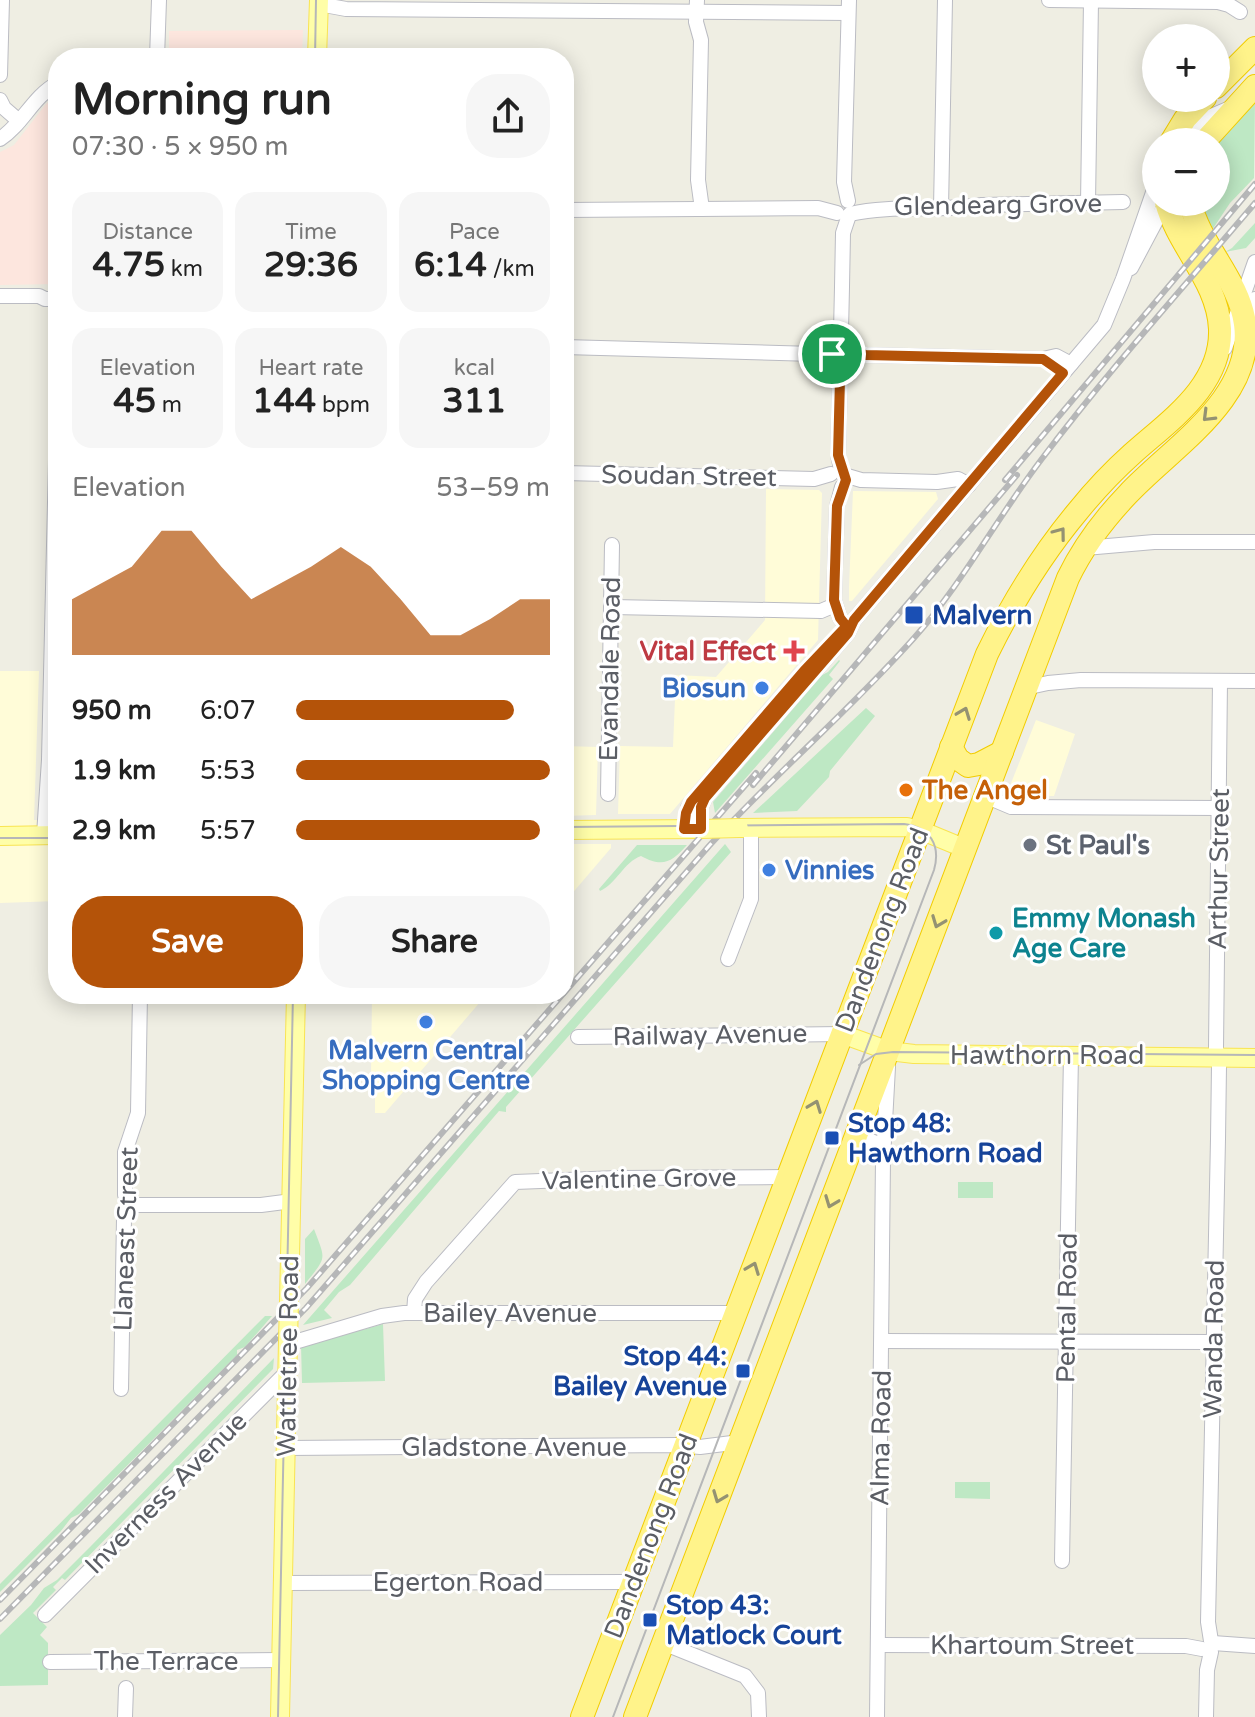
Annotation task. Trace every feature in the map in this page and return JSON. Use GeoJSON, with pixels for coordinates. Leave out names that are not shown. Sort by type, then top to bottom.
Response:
{"type":"FeatureCollection","features":[{"type":"Feature","properties":{"kind":"highway"},"geometry":{"type":"LineString","coordinates":[[1230,73],[1255,48]]}},
{"type":"Feature","properties":{"kind":"highway"},"geometry":{"type":"LineString","coordinates":[[1216,128],[1255,86]]}},
{"type":"Feature","properties":{"kind":"highway"},"geometry":{"type":"LineString","coordinates":[[1180,128],[1192,112]]}},
{"type":"Feature","properties":{"kind":"highway","name":"Dandenong Road"},"geometry":{"type":"LineString","coordinates":[[582,1717],[987,654],[1053,543],[1089,498],[1193,398],[1210,374],[1219,343],[1217,310],[1207,283],[1172,216]]}},
{"type":"Feature","properties":{"kind":"highway","name":"Dandenong Road"},"geometry":{"type":"LineString","coordinates":[[635,1717],[1068,578],[1085,548],[1126,495],[1223,401],[1239,374],[1245,350],[1247,300],[1221,265],[1194,216]]}},
{"type":"Feature","properties":{"kind":"highway"},"geometry":{"type":"LineString","coordinates":[[1035,571],[1068,578]]}},
{"type":"Feature","properties":{"kind":"highway"},"geometry":{"type":"LineString","coordinates":[[951,747],[958,759],[968,766],[1002,752]]}},
{"type":"Feature","properties":{"kind":"main road"},"geometry":{"type":"LineString","coordinates":[[317,48],[319,6]]}},
{"type":"Feature","properties":{"kind":"main road"},"geometry":{"type":"LineString","coordinates":[[574,830],[897,827],[920,830],[966,849]]}},
{"type":"Feature","properties":{"kind":"main road"},"geometry":{"type":"LineString","coordinates":[[0,836],[48,835]]}},
{"type":"Feature","properties":{"kind":"main road","name":"Wattletree Road"},"geometry":{"type":"LineString","coordinates":[[280,1717],[296,1004]]}},
{"type":"Feature","properties":{"kind":"main road","name":"Hawthorn Road"},"geometry":{"type":"LineString","coordinates":[[842,1034],[889,1051],[914,1054],[1255,1058]]}},
{"type":"Feature","properties":{"kind":"street"},"geometry":{"type":"LineString","coordinates":[[157,48],[159,0]]}},
{"type":"Feature","properties":{"kind":"street"},"geometry":{"type":"LineString","coordinates":[[941,208],[945,0]]}},
{"type":"Feature","properties":{"kind":"street"},"geometry":{"type":"LineString","coordinates":[[1049,0],[1221,2],[1240,12]]}},
{"type":"Feature","properties":{"kind":"street"},"geometry":{"type":"LineString","coordinates":[[1088,203],[1091,1]]}},
{"type":"Feature","properties":{"kind":"street"},"geometry":{"type":"LineString","coordinates":[[0,75],[1,2]]}},
{"type":"Feature","properties":{"kind":"street"},"geometry":{"type":"LineString","coordinates":[[319,6],[346,9],[849,7],[836,609],[842,623],[851,624]]}},
{"type":"Feature","properties":{"kind":"street"},"geometry":{"type":"LineString","coordinates":[[698,209],[702,6]]}},
{"type":"Feature","properties":{"kind":"street"},"geometry":{"type":"LineString","coordinates":[[7,128],[48,89]]}},
{"type":"Feature","properties":{"kind":"street"},"geometry":{"type":"LineString","coordinates":[[0,100],[7,128]]}},
{"type":"Feature","properties":{"kind":"street"},"geometry":{"type":"LineString","coordinates":[[1200,128],[1207,118],[1234,107]]}},
{"type":"Feature","properties":{"kind":"street","name":"Glendearg Grove"},"geometry":{"type":"LineString","coordinates":[[574,210],[941,208],[1123,202]]}},
{"type":"Feature","properties":{"kind":"street"},"geometry":{"type":"LineString","coordinates":[[695,829],[704,799],[804,671],[851,624],[1104,325],[1145,216]]}},
{"type":"Feature","properties":{"kind":"street"},"geometry":{"type":"LineString","coordinates":[[1123,279],[1159,216]]}},
{"type":"Feature","properties":{"kind":"street"},"geometry":{"type":"LineString","coordinates":[[1147,242],[1165,236],[1183,239]]}},
{"type":"Feature","properties":{"kind":"street"},"geometry":{"type":"LineString","coordinates":[[1210,374],[1247,300],[1255,262],[1221,265]]}},
{"type":"Feature","properties":{"kind":"street"},"geometry":{"type":"LineString","coordinates":[[39,296],[48,292]]}},
{"type":"Feature","properties":{"kind":"street"},"geometry":{"type":"LineString","coordinates":[[0,296],[39,296],[48,299]]}},
{"type":"Feature","properties":{"kind":"street"},"geometry":{"type":"LineString","coordinates":[[574,347],[1043,359],[1067,368]]}},
{"type":"Feature","properties":{"kind":"street","name":"Soudan Street"},"geometry":{"type":"LineString","coordinates":[[574,473],[837,480]]}},
{"type":"Feature","properties":{"kind":"street"},"geometry":{"type":"LineString","coordinates":[[837,480],[937,482],[964,489]]}},
{"type":"Feature","properties":{"kind":"street"},"geometry":{"type":"LineString","coordinates":[[1085,548],[1154,542],[1255,542]]}},
{"type":"Feature","properties":{"kind":"street","name":"Evandale Road"},"geometry":{"type":"LineString","coordinates":[[608,794],[612,545]]}},
{"type":"Feature","properties":{"kind":"street"},"geometry":{"type":"LineString","coordinates":[[612,607],[836,609]]}},
{"type":"Feature","properties":{"kind":"street"},"geometry":{"type":"LineString","coordinates":[[1025,688],[1081,680],[1255,681]]}},
{"type":"Feature","properties":{"kind":"street","name":"Arthur Street"},"geometry":{"type":"LineString","coordinates":[[1218,1057],[1220,681]]}},
{"type":"Feature","properties":{"kind":"street"},"geometry":{"type":"LineString","coordinates":[[985,796],[1011,807],[1220,808]]}},
{"type":"Feature","properties":{"kind":"street"},"geometry":{"type":"LineString","coordinates":[[728,959],[751,899],[745,828]]}},
{"type":"Feature","properties":{"kind":"street","name":"Llaneast Street"},"geometry":{"type":"LineString","coordinates":[[121,1389],[124,1219],[131,1205],[125,1195],[125,1152],[138,1113],[140,1004]]}},
{"type":"Feature","properties":{"kind":"street","name":"Railway Avenue"},"geometry":{"type":"LineString","coordinates":[[578,1037],[842,1034]]}},
{"type":"Feature","properties":{"kind":"street","name":"Alma Road"},"geometry":{"type":"LineString","coordinates":[[877,1717],[883,1159],[889,1051]]}},
{"type":"Feature","properties":{"kind":"street","name":"Pental Road"},"geometry":{"type":"LineString","coordinates":[[1062,1561],[1071,1055]]}},
{"type":"Feature","properties":{"kind":"street","name":"Wanda Road"},"geometry":{"type":"LineString","coordinates":[[1206,1717],[1218,1057]]}},
{"type":"Feature","properties":{"kind":"street"},"geometry":{"type":"LineString","coordinates":[[856,1135],[876,1143],[883,1159]]}},
{"type":"Feature","properties":{"kind":"street","name":"Valentine Grove"},"geometry":{"type":"LineString","coordinates":[[414,1313],[415,1299],[426,1282],[515,1182],[602,1178],[787,1177]]}},
{"type":"Feature","properties":{"kind":"street"},"geometry":{"type":"LineString","coordinates":[[131,1205],[261,1205],[292,1201]]}},
{"type":"Feature","properties":{"kind":"street","name":"Bailey Avenue"},"geometry":{"type":"LineString","coordinates":[[288,1342],[382,1316],[414,1313],[736,1313]]}},
{"type":"Feature","properties":{"kind":"street"},"geometry":{"type":"LineString","coordinates":[[882,1341],[1213,1342]]}},
{"type":"Feature","properties":{"kind":"street","name":"Inverness Avenue"},"geometry":{"type":"LineString","coordinates":[[45,1615],[288,1371]]}},
{"type":"Feature","properties":{"kind":"street","name":"Gladstone Avenue"},"geometry":{"type":"LineString","coordinates":[[286,1448],[700,1447],[740,1442]]}},
{"type":"Feature","properties":{"kind":"street","name":"Egerton Road"},"geometry":{"type":"LineString","coordinates":[[283,1583],[633,1582]]}},
{"type":"Feature","properties":{"kind":"street"},"geometry":{"type":"LineString","coordinates":[[663,1643],[745,1676],[758,1693],[759,1717]]}},
{"type":"Feature","properties":{"kind":"street","name":"Khartoum Street"},"geometry":{"type":"LineString","coordinates":[[878,1645],[1255,1646]]}},
{"type":"Feature","properties":{"kind":"street","name":"The Terrace"},"geometry":{"type":"LineString","coordinates":[[50,1662],[282,1660]]}},
{"type":"Feature","properties":{"kind":"street"},"geometry":{"type":"LineString","coordinates":[[125,1717],[126,1688]]}},
{"type":"Feature","properties":{"kind":"shaded area"},"geometry":{"type":"Polygon","coordinates":[[[303,30],[302,48],[169,48],[169,31],[303,30]]]}},
{"type":"Feature","properties":{"kind":"shaded area"},"geometry":{"type":"Polygon","coordinates":[[[48,102],[48,284],[0,285],[0,152],[14,145],[48,102]]]}},
{"type":"Feature","properties":{"kind":"shaded area"},"geometry":{"type":"Polygon","coordinates":[[[766,489],[819,490],[822,493],[818,640],[670,814],[618,814],[620,746],[673,747],[676,675],[716,677],[765,620],[766,489]]]}},
{"type":"Feature","properties":{"kind":"shaded area"},"geometry":{"type":"Polygon","coordinates":[[[853,491],[936,492],[938,499],[849,601],[849,587],[853,491]]]}},
{"type":"Feature","properties":{"kind":"shaded area"},"geometry":{"type":"Polygon","coordinates":[[[0,671],[39,671],[34,820],[48,820],[48,901],[0,903],[0,671]]]}},
{"type":"Feature","properties":{"kind":"shaded area"},"geometry":{"type":"Polygon","coordinates":[[[1036,720],[1075,734],[1054,796],[1006,796],[1036,720]]]}},
{"type":"Feature","properties":{"kind":"shaded area"},"geometry":{"type":"Polygon","coordinates":[[[574,746],[598,747],[596,815],[574,816],[574,746]]]}},
{"type":"Feature","properties":{"kind":"shaded area"},"geometry":{"type":"Polygon","coordinates":[[[574,844],[611,844],[611,848],[574,891],[574,844]]]}},
{"type":"Feature","properties":{"kind":"shaded area"},"geometry":{"type":"Polygon","coordinates":[[[372,1004],[478,1004],[385,1113],[375,1113],[375,1079],[371,1076],[372,1004]]]}},
{"type":"Feature","properties":{"kind":"green space"},"geometry":{"type":"Polygon","coordinates":[[[1255,99],[1254,178],[1230,203],[1230,128],[1255,99]]]}},
{"type":"Feature","properties":{"kind":"green space"},"geometry":{"type":"Polygon","coordinates":[[[1206,216],[1221,216],[1212,230],[1206,216]]]}},
{"type":"Feature","properties":{"kind":"green space"},"geometry":{"type":"Polygon","coordinates":[[[1255,223],[1255,238],[1246,248],[1225,252],[1232,248],[1255,223]]]}},
{"type":"Feature","properties":{"kind":"green space"},"geometry":{"type":"Polygon","coordinates":[[[839,660],[829,675],[833,679],[715,813],[713,802],[822,675],[839,660]]]}},
{"type":"Feature","properties":{"kind":"green space"},"geometry":{"type":"Polygon","coordinates":[[[866,708],[875,716],[830,771],[829,777],[797,811],[753,813],[866,708]]]}},
{"type":"Feature","properties":{"kind":"green space"},"geometry":{"type":"Polygon","coordinates":[[[725,844],[731,852],[506,1107],[506,1112],[499,1111],[350,1285],[339,1292],[324,1310],[332,1318],[303,1325],[725,844]]]}},
{"type":"Feature","properties":{"kind":"green space"},"geometry":{"type":"Polygon","coordinates":[[[637,845],[687,845],[667,861],[655,862],[641,856],[635,859],[600,891],[599,889],[637,845]]]}},
{"type":"Feature","properties":{"kind":"green space"},"geometry":{"type":"Polygon","coordinates":[[[958,1182],[993,1182],[993,1198],[958,1198],[958,1182]]]}},
{"type":"Feature","properties":{"kind":"green space"},"geometry":{"type":"Polygon","coordinates":[[[314,1229],[322,1258],[305,1284],[305,1239],[314,1229]]]}},
{"type":"Feature","properties":{"kind":"green space"},"geometry":{"type":"Polygon","coordinates":[[[265,1316],[272,1316],[245,1347],[237,1350],[237,1355],[0,1592],[0,1584],[265,1316]]]}},
{"type":"Feature","properties":{"kind":"green space"},"geometry":{"type":"Polygon","coordinates":[[[383,1324],[385,1381],[302,1383],[301,1345],[354,1328],[362,1330],[383,1324]]]}},
{"type":"Feature","properties":{"kind":"green space"},"geometry":{"type":"Polygon","coordinates":[[[274,1358],[273,1369],[65,1580],[62,1578],[53,1587],[56,1590],[33,1613],[47,1627],[40,1635],[48,1643],[48,1685],[0,1686],[0,1635],[274,1358]]]}},
{"type":"Feature","properties":{"kind":"green space"},"geometry":{"type":"Polygon","coordinates":[[[955,1482],[990,1482],[990,1499],[955,1498],[955,1482]]]}},
{"type":"Feature","properties":{"kind":"tram line"},"geometry":{"type":"LineString","coordinates":[[315,48],[316,0]]}},
{"type":"Feature","properties":{"kind":"tram line"},"geometry":{"type":"LineString","coordinates":[[574,827],[904,824],[927,833],[936,853],[934,870],[613,1717]]}},
{"type":"Feature","properties":{"kind":"tram line"},"geometry":{"type":"LineString","coordinates":[[0,838],[48,838]]}},
{"type":"Feature","properties":{"kind":"tram line"},"geometry":{"type":"LineString","coordinates":[[278,1717],[293,1004]]}},
{"type":"Feature","properties":{"kind":"tram line"},"geometry":{"type":"LineString","coordinates":[[859,1065],[876,1054],[893,1052],[1255,1055]]}},
{"type":"Feature","properties":{"kind":"railway"},"geometry":{"type":"LineString","coordinates":[[1005,480],[1255,184]]}},
{"type":"Feature","properties":{"kind":"railway"},"geometry":{"type":"LineString","coordinates":[[574,1001],[709,846],[914,638],[948,596],[1066,427],[1255,203]]}},
{"type":"Feature","properties":{"kind":"railway"},"geometry":{"type":"LineString","coordinates":[[753,785],[1017,475]]}},
{"type":"Feature","properties":{"kind":"railway"},"geometry":{"type":"LineString","coordinates":[[574,982],[756,773]]}},
{"type":"Feature","properties":{"kind":"railway"},"geometry":{"type":"LineString","coordinates":[[0,1600],[307,1288],[554,1004]]}},
{"type":"Feature","properties":{"kind":"railway"},"geometry":{"type":"LineString","coordinates":[[0,1619],[306,1308],[571,1004]]}},
{"type":"Feature","properties":{"kind":"place","name":"Malvern"},"geometry":{"type":"Point","coordinates":[914,615]}},
{"type":"Feature","properties":{"kind":"place","name":"Vital Effect"},"geometry":{"type":"Point","coordinates":[794,651]}},
{"type":"Feature","properties":{"kind":"place","name":"Biosun"},"geometry":{"type":"Point","coordinates":[762,688]}},
{"type":"Feature","properties":{"kind":"place","name":"The Angel"},"geometry":{"type":"Point","coordinates":[906,790]}},
{"type":"Feature","properties":{"kind":"place","name":"St Paul's"},"geometry":{"type":"Point","coordinates":[1030,845]}},
{"type":"Feature","properties":{"kind":"place","name":"Vinnies"},"geometry":{"type":"Point","coordinates":[769,870]}},
{"type":"Feature","properties":{"kind":"place","name":"Emmy Monash Age Care"},"geometry":{"type":"Point","coordinates":[996,933]}},
{"type":"Feature","properties":{"kind":"place","name":"Malvern Central Shopping Centre"},"geometry":{"type":"Point","coordinates":[426,1022]}},
{"type":"Feature","properties":{"kind":"place","name":"Stop 48: Hawthorn Road"},"geometry":{"type":"Point","coordinates":[832,1138]}},
{"type":"Feature","properties":{"kind":"place","name":"Stop 44: Bailey Avenue"},"geometry":{"type":"Point","coordinates":[743,1371]}},
{"type":"Feature","properties":{"kind":"place","name":"Stop 43: Matlock Court"},"geometry":{"type":"Point","coordinates":[650,1620]}},
{"type":"Feature","properties":{"kind":"route"},"geometry":{"type":"LineString","coordinates":[[842,346],[865,355],[1043,359],[1063,373],[854,620],[848,633],[705,798],[701,807],[701,829],[684,829],[691,802],[804,671],[848,628],[842,623],[834,600],[837,506],[846,480],[838,455],[840,379],[832,354],[835,347],[842,346]]}}]}
